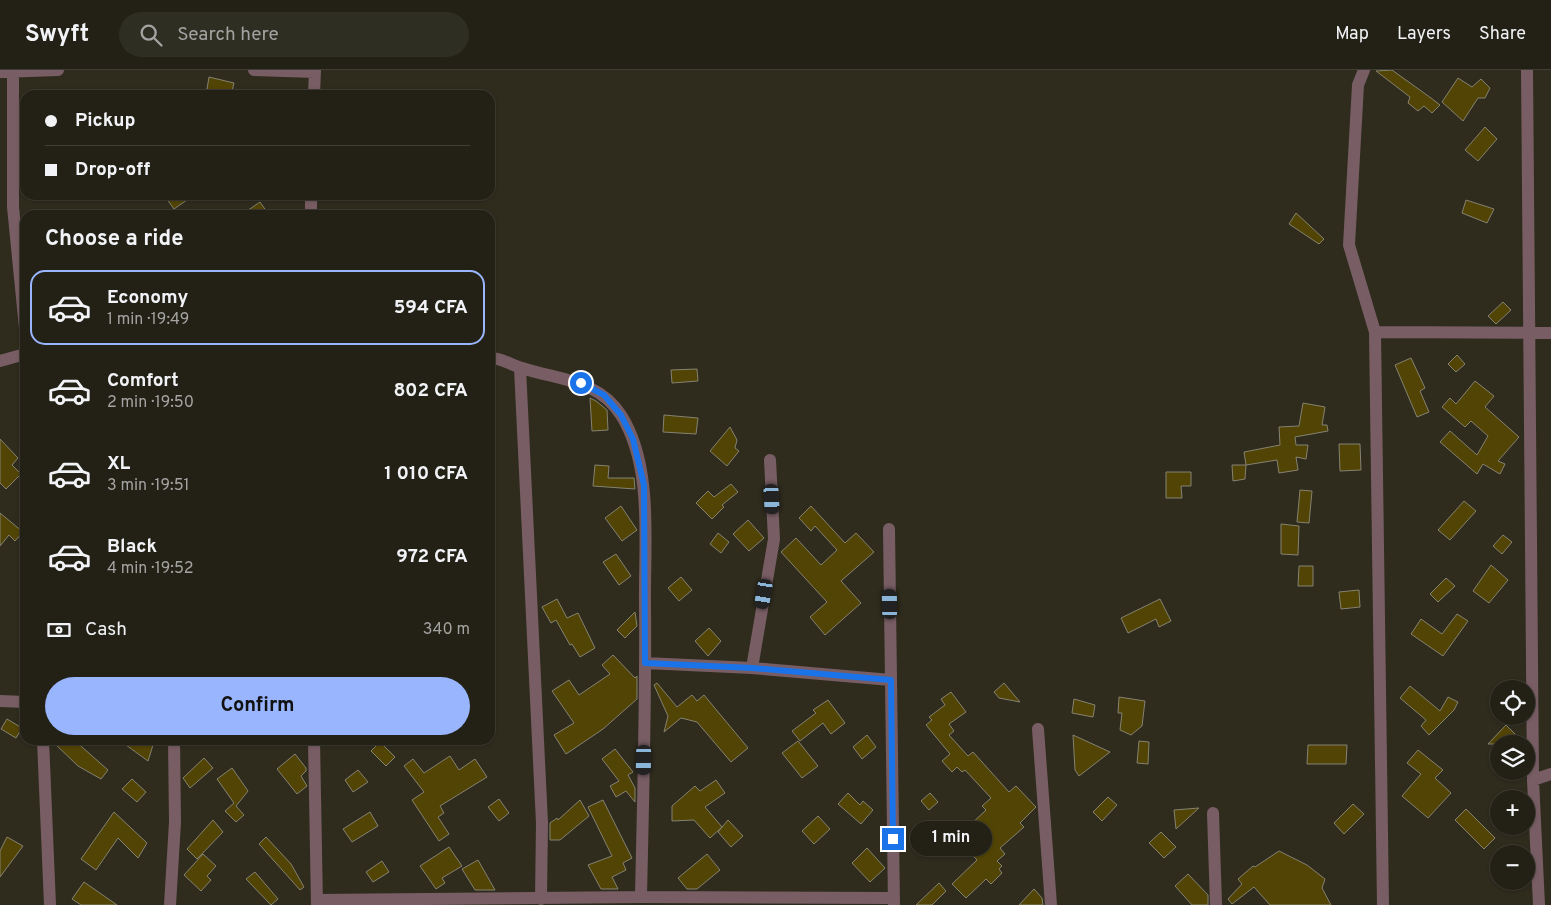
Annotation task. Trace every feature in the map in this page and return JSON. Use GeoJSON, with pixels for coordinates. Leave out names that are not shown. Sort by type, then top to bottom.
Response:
{"type":"FeatureCollection","features":[{"type":"Feature","properties":{"kind":"street"},"geometry":{"type":"LineString","coordinates":[[20,278],[13,207],[9,71],[58,70]]}},
{"type":"Feature","properties":{"kind":"street"},"geometry":{"type":"LineString","coordinates":[[254,70],[315,71],[314,90]]}},
{"type":"Feature","properties":{"kind":"street"},"geometry":{"type":"LineString","coordinates":[[1364,70],[1358,85],[1349,245],[1375,332],[1383,905]]}},
{"type":"Feature","properties":{"kind":"street"},"geometry":{"type":"LineString","coordinates":[[1527,70],[1531,334],[1533,735]]}},
{"type":"Feature","properties":{"kind":"street"},"geometry":{"type":"LineString","coordinates":[[1375,332],[1551,333]]}},
{"type":"Feature","properties":{"kind":"street"},"geometry":{"type":"LineString","coordinates":[[0,361],[20,355]]}},
{"type":"Feature","properties":{"kind":"street"},"geometry":{"type":"LineString","coordinates":[[495,358],[501,358],[520,368],[581,383],[604,395],[621,415],[633,439],[644,485],[645,663],[641,897]]}},
{"type":"Feature","properties":{"kind":"street"},"geometry":{"type":"LineString","coordinates":[[520,368],[542,823],[541,899]]}},
{"type":"Feature","properties":{"kind":"street"},"geometry":{"type":"LineString","coordinates":[[752,668],[774,539],[770,460]]}},
{"type":"Feature","properties":{"kind":"street"},"geometry":{"type":"LineString","coordinates":[[314,745],[317,902],[641,897],[894,902],[889,528]]}},
{"type":"Feature","properties":{"kind":"street"},"geometry":{"type":"LineString","coordinates":[[645,663],[752,668],[891,680]]}},
{"type":"Feature","properties":{"kind":"street"},"geometry":{"type":"LineString","coordinates":[[0,701],[20,702]]}},
{"type":"Feature","properties":{"kind":"street"},"geometry":{"type":"LineString","coordinates":[[1038,729],[1052,905]]}},
{"type":"Feature","properties":{"kind":"street"},"geometry":{"type":"LineString","coordinates":[[42,745],[50,905]]}},
{"type":"Feature","properties":{"kind":"street"},"geometry":{"type":"LineString","coordinates":[[170,905],[175,822],[174,745]]}},
{"type":"Feature","properties":{"kind":"street"},"geometry":{"type":"LineString","coordinates":[[1535,779],[1551,774]]}},
{"type":"Feature","properties":{"kind":"street"},"geometry":{"type":"LineString","coordinates":[[1533,780],[1539,905]]}},
{"type":"Feature","properties":{"kind":"street"},"geometry":{"type":"LineString","coordinates":[[1213,813],[1216,905]]}},
{"type":"Feature","properties":{"kind":"building"},"geometry":{"type":"Polygon","coordinates":[[[1392,70],[1440,105],[1432,113],[1424,106],[1418,111],[1408,103],[1410,97],[1376,71],[1392,70]]]}},
{"type":"Feature","properties":{"kind":"building"},"geometry":{"type":"Polygon","coordinates":[[[209,77],[234,83],[232,90],[207,89],[209,77]]]}},
{"type":"Feature","properties":{"kind":"building"},"geometry":{"type":"Polygon","coordinates":[[[1458,78],[1472,87],[1481,79],[1490,88],[1485,98],[1478,98],[1463,121],[1442,102],[1458,78]]]}},
{"type":"Feature","properties":{"kind":"building"},"geometry":{"type":"Polygon","coordinates":[[[1485,127],[1497,139],[1478,161],[1465,150],[1485,127]]]}},
{"type":"Feature","properties":{"kind":"building"},"geometry":{"type":"Polygon","coordinates":[[[168,200],[187,200],[174,209],[168,200]]]}},
{"type":"Feature","properties":{"kind":"building"},"geometry":{"type":"Polygon","coordinates":[[[1466,200],[1494,209],[1487,223],[1462,213],[1466,200]]]}},
{"type":"Feature","properties":{"kind":"building"},"geometry":{"type":"Polygon","coordinates":[[[260,202],[266,210],[248,210],[260,202]]]}},
{"type":"Feature","properties":{"kind":"building"},"geometry":{"type":"Polygon","coordinates":[[[1296,213],[1324,239],[1319,244],[1289,224],[1296,213]]]}},
{"type":"Feature","properties":{"kind":"building"},"geometry":{"type":"Polygon","coordinates":[[[1503,302],[1511,310],[1496,324],[1488,316],[1503,302]]]}},
{"type":"Feature","properties":{"kind":"building"},"geometry":{"type":"Polygon","coordinates":[[[1457,355],[1465,364],[1456,372],[1448,364],[1457,355]]]}},
{"type":"Feature","properties":{"kind":"building"},"geometry":{"type":"Polygon","coordinates":[[[1411,358],[1425,388],[1420,391],[1429,412],[1417,417],[1395,365],[1411,358]]]}},
{"type":"Feature","properties":{"kind":"building"},"geometry":{"type":"Polygon","coordinates":[[[697,369],[698,381],[672,383],[671,370],[697,369]]]}},
{"type":"Feature","properties":{"kind":"building"},"geometry":{"type":"Polygon","coordinates":[[[1475,381],[1494,396],[1485,407],[1519,437],[1498,461],[1505,464],[1500,474],[1483,464],[1477,474],[1440,442],[1450,431],[1477,455],[1488,436],[1471,421],[1465,427],[1442,407],[1450,398],[1456,404],[1475,381]]]}},
{"type":"Feature","properties":{"kind":"building"},"geometry":{"type":"Polygon","coordinates":[[[590,398],[607,410],[608,430],[592,431],[590,398]]]}},
{"type":"Feature","properties":{"kind":"building"},"geometry":{"type":"Polygon","coordinates":[[[1303,403],[1325,407],[1322,425],[1327,425],[1328,431],[1295,437],[1296,445],[1308,445],[1306,459],[1296,457],[1298,470],[1279,473],[1277,460],[1246,465],[1244,452],[1280,445],[1279,427],[1299,426],[1303,403]]]}},
{"type":"Feature","properties":{"kind":"building"},"geometry":{"type":"Polygon","coordinates":[[[664,415],[698,418],[696,434],[663,432],[664,415]]]}},
{"type":"Feature","properties":{"kind":"building"},"geometry":{"type":"Polygon","coordinates":[[[730,427],[737,440],[735,448],[739,451],[727,466],[710,451],[730,427]]]}},
{"type":"Feature","properties":{"kind":"building"},"geometry":{"type":"Polygon","coordinates":[[[0,439],[18,458],[12,465],[20,475],[6,489],[0,483],[0,439]]]}},
{"type":"Feature","properties":{"kind":"building"},"geometry":{"type":"Polygon","coordinates":[[[1339,444],[1360,444],[1361,470],[1340,471],[1339,444]]]}},
{"type":"Feature","properties":{"kind":"building"},"geometry":{"type":"Polygon","coordinates":[[[595,465],[609,466],[608,478],[634,478],[635,489],[593,486],[595,465]]]}},
{"type":"Feature","properties":{"kind":"building"},"geometry":{"type":"Polygon","coordinates":[[[1232,465],[1246,465],[1245,479],[1233,481],[1232,465]]]}},
{"type":"Feature","properties":{"kind":"building"},"geometry":{"type":"Polygon","coordinates":[[[1166,472],[1191,472],[1191,486],[1181,486],[1182,498],[1166,498],[1166,472]]]}},
{"type":"Feature","properties":{"kind":"building"},"geometry":{"type":"Polygon","coordinates":[[[731,484],[738,492],[722,505],[724,507],[712,519],[696,503],[708,491],[714,497],[731,484]]]}},
{"type":"Feature","properties":{"kind":"building"},"geometry":{"type":"Polygon","coordinates":[[[1300,490],[1312,491],[1309,523],[1297,522],[1300,490]]]}},
{"type":"Feature","properties":{"kind":"building"},"geometry":{"type":"Polygon","coordinates":[[[1464,501],[1476,511],[1450,540],[1438,530],[1464,501]]]}},
{"type":"Feature","properties":{"kind":"building"},"geometry":{"type":"Polygon","coordinates":[[[621,506],[637,530],[622,541],[605,518],[621,506]]]}},
{"type":"Feature","properties":{"kind":"building"},"geometry":{"type":"Polygon","coordinates":[[[811,506],[845,543],[856,533],[874,552],[841,581],[861,603],[825,635],[810,617],[827,602],[781,552],[796,538],[821,565],[837,550],[815,526],[811,531],[799,518],[811,506]]]}},
{"type":"Feature","properties":{"kind":"building"},"geometry":{"type":"Polygon","coordinates":[[[0,513],[20,530],[20,535],[15,541],[9,535],[0,546],[0,513]]]}},
{"type":"Feature","properties":{"kind":"building"},"geometry":{"type":"Polygon","coordinates":[[[748,520],[764,538],[749,551],[733,534],[748,520]]]}},
{"type":"Feature","properties":{"kind":"building"},"geometry":{"type":"Polygon","coordinates":[[[1281,524],[1299,526],[1298,555],[1281,554],[1281,524]]]}},
{"type":"Feature","properties":{"kind":"building"},"geometry":{"type":"Polygon","coordinates":[[[718,533],[729,542],[721,553],[710,544],[718,533]]]}},
{"type":"Feature","properties":{"kind":"building"},"geometry":{"type":"Polygon","coordinates":[[[1503,535],[1512,542],[1502,554],[1493,546],[1503,535]]]}},
{"type":"Feature","properties":{"kind":"building"},"geometry":{"type":"Polygon","coordinates":[[[616,554],[631,576],[619,585],[603,562],[616,554]]]}},
{"type":"Feature","properties":{"kind":"building"},"geometry":{"type":"Polygon","coordinates":[[[1491,565],[1508,580],[1489,603],[1473,591],[1491,565]]]}},
{"type":"Feature","properties":{"kind":"building"},"geometry":{"type":"Polygon","coordinates":[[[1299,566],[1313,566],[1313,586],[1298,586],[1299,566]]]}},
{"type":"Feature","properties":{"kind":"building"},"geometry":{"type":"Polygon","coordinates":[[[681,577],[692,590],[679,601],[668,588],[681,577]]]}},
{"type":"Feature","properties":{"kind":"building"},"geometry":{"type":"Polygon","coordinates":[[[1446,578],[1455,586],[1438,602],[1430,594],[1446,578]]]}},
{"type":"Feature","properties":{"kind":"building"},"geometry":{"type":"Polygon","coordinates":[[[1359,590],[1360,607],[1341,609],[1339,592],[1359,590]]]}},
{"type":"Feature","properties":{"kind":"building"},"geometry":{"type":"Polygon","coordinates":[[[557,599],[567,618],[578,613],[595,648],[580,657],[572,644],[570,645],[556,620],[551,623],[542,607],[557,599]]]}},
{"type":"Feature","properties":{"kind":"building"},"geometry":{"type":"Polygon","coordinates":[[[1160,599],[1171,621],[1159,627],[1156,619],[1128,633],[1121,618],[1160,599]]]}},
{"type":"Feature","properties":{"kind":"building"},"geometry":{"type":"Polygon","coordinates":[[[635,612],[637,626],[625,638],[617,630],[635,612]]]}},
{"type":"Feature","properties":{"kind":"building"},"geometry":{"type":"Polygon","coordinates":[[[1457,614],[1468,621],[1443,656],[1411,634],[1421,619],[1442,634],[1457,614]]]}},
{"type":"Feature","properties":{"kind":"building"},"geometry":{"type":"Polygon","coordinates":[[[709,628],[721,641],[708,656],[695,641],[709,628]]]}},
{"type":"Feature","properties":{"kind":"building"},"geometry":{"type":"Polygon","coordinates":[[[613,655],[635,678],[637,676],[637,699],[603,729],[566,754],[554,735],[574,723],[552,691],[569,680],[579,695],[610,674],[602,665],[613,655]]]}},
{"type":"Feature","properties":{"kind":"building"},"geometry":{"type":"Polygon","coordinates":[[[657,683],[677,707],[692,695],[697,701],[704,695],[748,748],[731,762],[697,722],[681,718],[664,732],[668,716],[654,685],[657,683]]]}},
{"type":"Feature","properties":{"kind":"building"},"geometry":{"type":"Polygon","coordinates":[[[1004,683],[1020,702],[999,698],[994,692],[1004,683]]]}},
{"type":"Feature","properties":{"kind":"building"},"geometry":{"type":"Polygon","coordinates":[[[1410,686],[1440,711],[1448,697],[1458,702],[1454,710],[1429,735],[1421,726],[1426,720],[1400,698],[1410,686]]]}},
{"type":"Feature","properties":{"kind":"building"},"geometry":{"type":"Polygon","coordinates":[[[951,692],[966,712],[949,724],[954,731],[949,735],[968,756],[973,752],[1009,792],[1016,786],[1036,807],[1020,823],[1024,827],[1000,848],[1005,854],[997,861],[1002,866],[999,869],[1002,873],[991,884],[986,879],[966,898],[952,884],[977,860],[964,846],[976,836],[968,827],[986,810],[982,806],[991,798],[965,770],[962,772],[957,767],[952,772],[942,761],[950,754],[926,725],[932,720],[929,717],[945,705],[941,699],[951,692]]]}},
{"type":"Feature","properties":{"kind":"building"},"geometry":{"type":"Polygon","coordinates":[[[1119,697],[1145,701],[1142,726],[1131,735],[1120,730],[1122,713],[1118,713],[1119,697]]]}},
{"type":"Feature","properties":{"kind":"building"},"geometry":{"type":"Polygon","coordinates":[[[1074,699],[1095,705],[1093,717],[1072,713],[1074,699]]]}},
{"type":"Feature","properties":{"kind":"building"},"geometry":{"type":"Polygon","coordinates":[[[828,700],[845,723],[831,734],[823,723],[800,741],[792,731],[816,713],[813,710],[828,700]]]}},
{"type":"Feature","properties":{"kind":"building"},"geometry":{"type":"Polygon","coordinates":[[[7,719],[20,727],[20,731],[16,738],[1,729],[7,719]]]}},
{"type":"Feature","properties":{"kind":"building"},"geometry":{"type":"Polygon","coordinates":[[[1506,725],[1515,734],[1514,735],[1497,735],[1506,725]]]}},
{"type":"Feature","properties":{"kind":"building"},"geometry":{"type":"Polygon","coordinates":[[[867,735],[876,747],[862,759],[853,747],[867,735]]]}},
{"type":"Feature","properties":{"kind":"building"},"geometry":{"type":"Polygon","coordinates":[[[1073,735],[1110,752],[1079,776],[1075,770],[1073,735]]]}},
{"type":"Feature","properties":{"kind":"building"},"geometry":{"type":"Polygon","coordinates":[[[798,741],[818,766],[802,778],[782,753],[798,741]]]}},
{"type":"Feature","properties":{"kind":"building"},"geometry":{"type":"Polygon","coordinates":[[[1139,741],[1149,742],[1148,764],[1137,763],[1139,741]]]}},
{"type":"Feature","properties":{"kind":"building"},"geometry":{"type":"Polygon","coordinates":[[[56,745],[80,745],[108,770],[101,779],[78,766],[56,745]]]}},
{"type":"Feature","properties":{"kind":"building"},"geometry":{"type":"Polygon","coordinates":[[[126,745],[153,745],[148,761],[126,745]]]}},
{"type":"Feature","properties":{"kind":"building"},"geometry":{"type":"Polygon","coordinates":[[[377,745],[383,745],[395,757],[386,766],[371,751],[377,745]]]}},
{"type":"Feature","properties":{"kind":"building"},"geometry":{"type":"Polygon","coordinates":[[[1308,745],[1347,745],[1346,764],[1307,764],[1308,745]]]}},
{"type":"Feature","properties":{"kind":"building"},"geometry":{"type":"Polygon","coordinates":[[[615,749],[633,772],[628,775],[635,788],[635,802],[626,791],[616,797],[610,786],[619,781],[602,759],[615,749]]]}},
{"type":"Feature","properties":{"kind":"building"},"geometry":{"type":"Polygon","coordinates":[[[1418,750],[1443,770],[1435,778],[1451,793],[1428,818],[1402,796],[1421,774],[1407,763],[1418,750]]]}},
{"type":"Feature","properties":{"kind":"building"},"geometry":{"type":"Polygon","coordinates":[[[295,754],[306,768],[306,771],[301,776],[307,786],[297,794],[277,769],[295,754]]]}},
{"type":"Feature","properties":{"kind":"building"},"geometry":{"type":"Polygon","coordinates":[[[450,756],[459,770],[475,759],[487,777],[440,806],[444,813],[438,817],[449,834],[439,841],[412,800],[424,792],[404,766],[413,759],[424,773],[450,756]]]}},
{"type":"Feature","properties":{"kind":"building"},"geometry":{"type":"Polygon","coordinates":[[[204,758],[213,768],[190,788],[183,778],[204,758]]]}},
{"type":"Feature","properties":{"kind":"building"},"geometry":{"type":"Polygon","coordinates":[[[232,768],[248,791],[236,806],[244,815],[236,822],[225,811],[234,803],[217,779],[232,768]]]}},
{"type":"Feature","properties":{"kind":"building"},"geometry":{"type":"Polygon","coordinates":[[[358,770],[368,782],[353,792],[345,780],[358,770]]]}},
{"type":"Feature","properties":{"kind":"building"},"geometry":{"type":"Polygon","coordinates":[[[132,779],[146,792],[137,802],[122,789],[132,779]]]}},
{"type":"Feature","properties":{"kind":"building"},"geometry":{"type":"Polygon","coordinates":[[[716,780],[725,793],[705,807],[722,827],[710,838],[694,820],[672,821],[672,806],[695,786],[700,791],[716,780]]]}},
{"type":"Feature","properties":{"kind":"building"},"geometry":{"type":"Polygon","coordinates":[[[848,793],[860,805],[863,801],[873,810],[861,824],[838,804],[848,793]]]}},
{"type":"Feature","properties":{"kind":"building"},"geometry":{"type":"Polygon","coordinates":[[[930,793],[938,802],[929,810],[921,801],[930,793]]]}},
{"type":"Feature","properties":{"kind":"building"},"geometry":{"type":"Polygon","coordinates":[[[1108,797],[1117,805],[1102,821],[1093,812],[1108,797]]]}},
{"type":"Feature","properties":{"kind":"building"},"geometry":{"type":"Polygon","coordinates":[[[499,799],[509,813],[499,821],[488,807],[499,799]]]}},
{"type":"Feature","properties":{"kind":"building"},"geometry":{"type":"Polygon","coordinates":[[[580,800],[589,816],[560,840],[550,840],[550,823],[557,818],[558,820],[580,800]]]}},
{"type":"Feature","properties":{"kind":"building"},"geometry":{"type":"Polygon","coordinates":[[[603,800],[632,858],[623,863],[626,870],[612,877],[618,889],[601,889],[588,865],[612,856],[588,807],[603,800]]]}},
{"type":"Feature","properties":{"kind":"building"},"geometry":{"type":"Polygon","coordinates":[[[1353,804],[1364,814],[1344,834],[1334,823],[1353,804]]]}},
{"type":"Feature","properties":{"kind":"building"},"geometry":{"type":"Polygon","coordinates":[[[1199,808],[1176,829],[1174,810],[1199,808]]]}},
{"type":"Feature","properties":{"kind":"building"},"geometry":{"type":"Polygon","coordinates":[[[1466,809],[1495,838],[1484,849],[1455,820],[1466,809]]]}},
{"type":"Feature","properties":{"kind":"building"},"geometry":{"type":"Polygon","coordinates":[[[114,812],[147,843],[138,858],[118,838],[96,870],[81,859],[114,812]]]}},
{"type":"Feature","properties":{"kind":"building"},"geometry":{"type":"Polygon","coordinates":[[[370,812],[378,826],[352,842],[343,829],[370,812]]]}},
{"type":"Feature","properties":{"kind":"building"},"geometry":{"type":"Polygon","coordinates":[[[818,816],[830,829],[814,844],[802,831],[818,816]]]}},
{"type":"Feature","properties":{"kind":"building"},"geometry":{"type":"Polygon","coordinates":[[[213,820],[223,832],[197,859],[187,849],[213,820]]]}},
{"type":"Feature","properties":{"kind":"building"},"geometry":{"type":"Polygon","coordinates":[[[728,820],[743,836],[731,847],[718,832],[728,820]]]}},
{"type":"Feature","properties":{"kind":"building"},"geometry":{"type":"Polygon","coordinates":[[[1161,832],[1176,847],[1164,858],[1149,843],[1161,832]]]}},
{"type":"Feature","properties":{"kind":"building"},"geometry":{"type":"Polygon","coordinates":[[[7,837],[23,846],[0,877],[0,851],[7,837]]]}},
{"type":"Feature","properties":{"kind":"building"},"geometry":{"type":"Polygon","coordinates":[[[266,837],[291,864],[304,887],[300,890],[259,844],[266,837]]]}},
{"type":"Feature","properties":{"kind":"building"},"geometry":{"type":"Polygon","coordinates":[[[449,847],[462,866],[442,878],[445,883],[436,889],[420,866],[449,847]]]}},
{"type":"Feature","properties":{"kind":"building"},"geometry":{"type":"Polygon","coordinates":[[[867,848],[885,868],[870,882],[852,863],[867,848]]]}},
{"type":"Feature","properties":{"kind":"building"},"geometry":{"type":"Polygon","coordinates":[[[1279,851],[1307,865],[1325,879],[1322,888],[1331,905],[1270,905],[1254,887],[1232,904],[1228,899],[1242,884],[1238,879],[1253,866],[1255,867],[1279,851]]]}},
{"type":"Feature","properties":{"kind":"building"},"geometry":{"type":"Polygon","coordinates":[[[203,854],[216,866],[207,876],[211,880],[201,891],[184,875],[203,854]]]}},
{"type":"Feature","properties":{"kind":"building"},"geometry":{"type":"Polygon","coordinates":[[[707,854],[720,870],[697,889],[687,889],[678,878],[707,854]]]}},
{"type":"Feature","properties":{"kind":"building"},"geometry":{"type":"Polygon","coordinates":[[[478,860],[495,890],[475,890],[462,869],[478,860]]]}},
{"type":"Feature","properties":{"kind":"building"},"geometry":{"type":"Polygon","coordinates":[[[382,861],[389,872],[373,882],[366,872],[382,861]]]}},
{"type":"Feature","properties":{"kind":"building"},"geometry":{"type":"Polygon","coordinates":[[[255,872],[278,899],[271,905],[246,879],[255,872]]]}},
{"type":"Feature","properties":{"kind":"building"},"geometry":{"type":"Polygon","coordinates":[[[1188,874],[1208,895],[1208,905],[1192,905],[1175,886],[1188,874]]]}},
{"type":"Feature","properties":{"kind":"building"},"geometry":{"type":"Polygon","coordinates":[[[84,882],[117,905],[81,905],[72,899],[84,882]]]}},
{"type":"Feature","properties":{"kind":"building"},"geometry":{"type":"Polygon","coordinates":[[[939,883],[946,891],[932,905],[916,905],[939,883]]]}},
{"type":"Feature","properties":{"kind":"building"},"geometry":{"type":"Polygon","coordinates":[[[1034,889],[1042,898],[1043,905],[1019,905],[1034,889]]]}},
{"type":"Feature","properties":{"kind":"route"},"geometry":{"type":"LineString","coordinates":[[581,383],[604,395],[621,415],[633,439],[644,485],[645,663],[752,668],[891,680],[893,839]]}}]}
